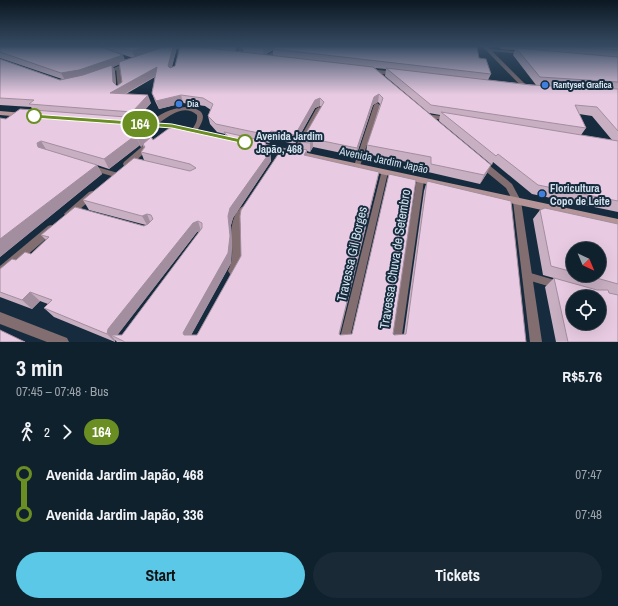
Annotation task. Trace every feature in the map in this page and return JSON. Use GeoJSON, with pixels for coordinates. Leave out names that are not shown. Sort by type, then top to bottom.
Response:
{"type":"FeatureCollection","features":[{"type":"Feature","properties":{"kind":"main road"},"geometry":{"type":"LineString","coordinates":[[0,113],[28,115]]}},
{"type":"Feature","properties":{"kind":"main road","name":"Avenida Jardim Japão"},"geometry":{"type":"LineString","coordinates":[[128,123],[172,126],[244,142],[281,153],[295,152],[618,223]]}},
{"type":"Feature","properties":{"kind":"street"},"geometry":{"type":"LineString","coordinates":[[99,75],[131,63]]}},
{"type":"Feature","properties":{"kind":"street"},"geometry":{"type":"LineString","coordinates":[[501,63],[527,89]]}},
{"type":"Feature","properties":{"kind":"street"},"geometry":{"type":"LineString","coordinates":[[360,70],[405,75]]}},
{"type":"Feature","properties":{"kind":"street"},"geometry":{"type":"LineString","coordinates":[[375,72],[387,82]]}},
{"type":"Feature","properties":{"kind":"street"},"geometry":{"type":"LineString","coordinates":[[520,88],[534,89]]}},
{"type":"Feature","properties":{"kind":"street"},"geometry":{"type":"LineString","coordinates":[[152,125],[159,118],[174,111],[190,109],[197,111],[202,120],[194,131]]}},
{"type":"Feature","properties":{"kind":"street"},"geometry":{"type":"LineString","coordinates":[[438,126],[424,113],[456,120]]}},
{"type":"Feature","properties":{"kind":"street"},"geometry":{"type":"LineString","coordinates":[[112,177],[134,162],[172,126]]}},
{"type":"Feature","properties":{"kind":"street"},"geometry":{"type":"LineString","coordinates":[[473,156],[509,186],[517,201],[536,342]]}},
{"type":"Feature","properties":{"kind":"street"},"geometry":{"type":"LineString","coordinates":[[0,272],[77,211],[97,190]]}},
{"type":"Feature","properties":{"kind":"street"},"geometry":{"type":"LineString","coordinates":[[0,318],[63,342]]}},
{"type":"Feature","properties":{"kind":"lane"},"geometry":{"type":"LineString","coordinates":[[118,68],[121,90]]}},
{"type":"Feature","properties":{"kind":"lane"},"geometry":{"type":"LineString","coordinates":[[357,166],[377,105]]}},
{"type":"Feature","properties":{"kind":"lane"},"geometry":{"type":"LineString","coordinates":[[295,152],[319,108]]}},
{"type":"Feature","properties":{"kind":"lane"},"geometry":{"type":"LineString","coordinates":[[85,165],[112,177]]}},
{"type":"Feature","properties":{"kind":"lane","name":"Travessa Gil Borges"},"geometry":{"type":"LineString","coordinates":[[344,342],[384,172]]}},
{"type":"Feature","properties":{"kind":"lane","name":"Travessa Chuva de Setembro"},"geometry":{"type":"LineString","coordinates":[[396,342],[420,180]]}},
{"type":"Feature","properties":{"kind":"lane"},"geometry":{"type":"LineString","coordinates":[[230,278],[237,264],[238,254],[236,225],[238,218],[250,200]]}},
{"type":"Feature","properties":{"kind":"lane"},"geometry":{"type":"LineString","coordinates":[[527,276],[565,286]]}},
{"type":"Feature","properties":{"kind":"building"},"geometry":{"type":"Polygon","coordinates":[[[0,63],[11,63],[60,80],[83,75],[112,65],[113,82],[117,86],[122,82],[119,63],[169,63],[168,66],[170,68],[175,66],[176,63],[338,63],[373,67],[491,165],[484,175],[431,164],[431,157],[367,145],[383,98],[379,94],[374,97],[357,148],[313,139],[310,143],[301,142],[324,102],[320,98],[315,100],[295,135],[271,131],[268,135],[216,124],[208,116],[213,104],[203,98],[181,95],[156,101],[152,93],[157,67],[110,93],[148,95],[132,112],[29,104],[34,100],[0,98],[0,63]]]}},
{"type":"Feature","properties":{"kind":"building"},"geometry":{"type":"Polygon","coordinates":[[[32,63],[100,63],[79,70],[61,73],[32,63]]]}},
{"type":"Feature","properties":{"kind":"building"},"geometry":{"type":"Polygon","coordinates":[[[395,63],[487,63],[491,74],[395,63]]]}},
{"type":"Feature","properties":{"kind":"building"},"geometry":{"type":"Polygon","coordinates":[[[528,63],[618,63],[618,82],[540,77],[528,63]]]}},
{"type":"Feature","properties":{"kind":"building"},"geometry":{"type":"Polygon","coordinates":[[[386,68],[531,85],[618,89],[618,131],[597,107],[575,105],[586,128],[431,105],[386,68]]]}},
{"type":"Feature","properties":{"kind":"building"},"geometry":{"type":"Polygon","coordinates":[[[20,109],[126,117],[123,120],[145,122],[148,129],[137,137],[136,135],[104,159],[41,141],[37,143],[38,147],[97,165],[0,239],[0,118],[6,119],[20,109]]]}},
{"type":"Feature","properties":{"kind":"building"},"geometry":{"type":"Polygon","coordinates":[[[441,112],[618,141],[618,201],[538,185],[498,154],[496,156],[441,112]]]}},
{"type":"Feature","properties":{"kind":"building"},"geometry":{"type":"Polygon","coordinates":[[[174,127],[231,140],[224,132],[264,141],[270,152],[230,208],[228,216],[230,236],[228,253],[183,333],[184,335],[197,335],[241,256],[241,210],[279,153],[289,146],[307,150],[304,155],[379,172],[339,334],[340,335],[352,334],[389,174],[416,180],[393,334],[406,334],[427,181],[511,201],[526,342],[125,342],[111,335],[122,335],[202,228],[202,223],[198,221],[193,223],[108,329],[107,334],[44,308],[52,300],[30,292],[22,300],[0,292],[0,269],[12,259],[16,260],[25,252],[31,254],[49,237],[41,235],[75,207],[144,226],[148,224],[153,219],[151,215],[147,214],[142,216],[83,200],[134,158],[190,171],[196,168],[190,164],[141,152],[145,147],[143,144],[151,137],[153,140],[168,129],[174,127]]]}},
{"type":"Feature","properties":{"kind":"building"},"geometry":{"type":"Polygon","coordinates":[[[545,208],[618,224],[618,284],[606,281],[606,242],[566,242],[566,270],[551,266],[540,210],[545,208]]]}},
{"type":"Feature","properties":{"kind":"building"},"geometry":{"type":"Polygon","coordinates":[[[554,278],[597,290],[566,290],[566,330],[606,330],[606,290],[608,290],[609,293],[618,295],[618,342],[568,342],[554,278]]]}},
{"type":"Feature","properties":{"kind":"building"},"geometry":{"type":"Polygon","coordinates":[[[0,330],[25,342],[0,342],[0,330]]]}},
{"type":"Feature","properties":{"kind":"bus line","name":"164"},"geometry":{"type":"LineString","coordinates":[[34,116],[172,126],[245,142]]}},
{"type":"Feature","properties":{"kind":"place","name":"Rantyset Grafica"},"geometry":{"type":"Point","coordinates":[545,85]}},
{"type":"Feature","properties":{"kind":"place","name":"Dia"},"geometry":{"type":"Point","coordinates":[179,104]}},
{"type":"Feature","properties":{"kind":"place","name":"Avenida Jardim Japão, 468"},"geometry":{"type":"Point","coordinates":[245,142]}},
{"type":"Feature","properties":{"kind":"place","name":"Floricultura Copo de Leite"},"geometry":{"type":"Point","coordinates":[542,194]}}]}
